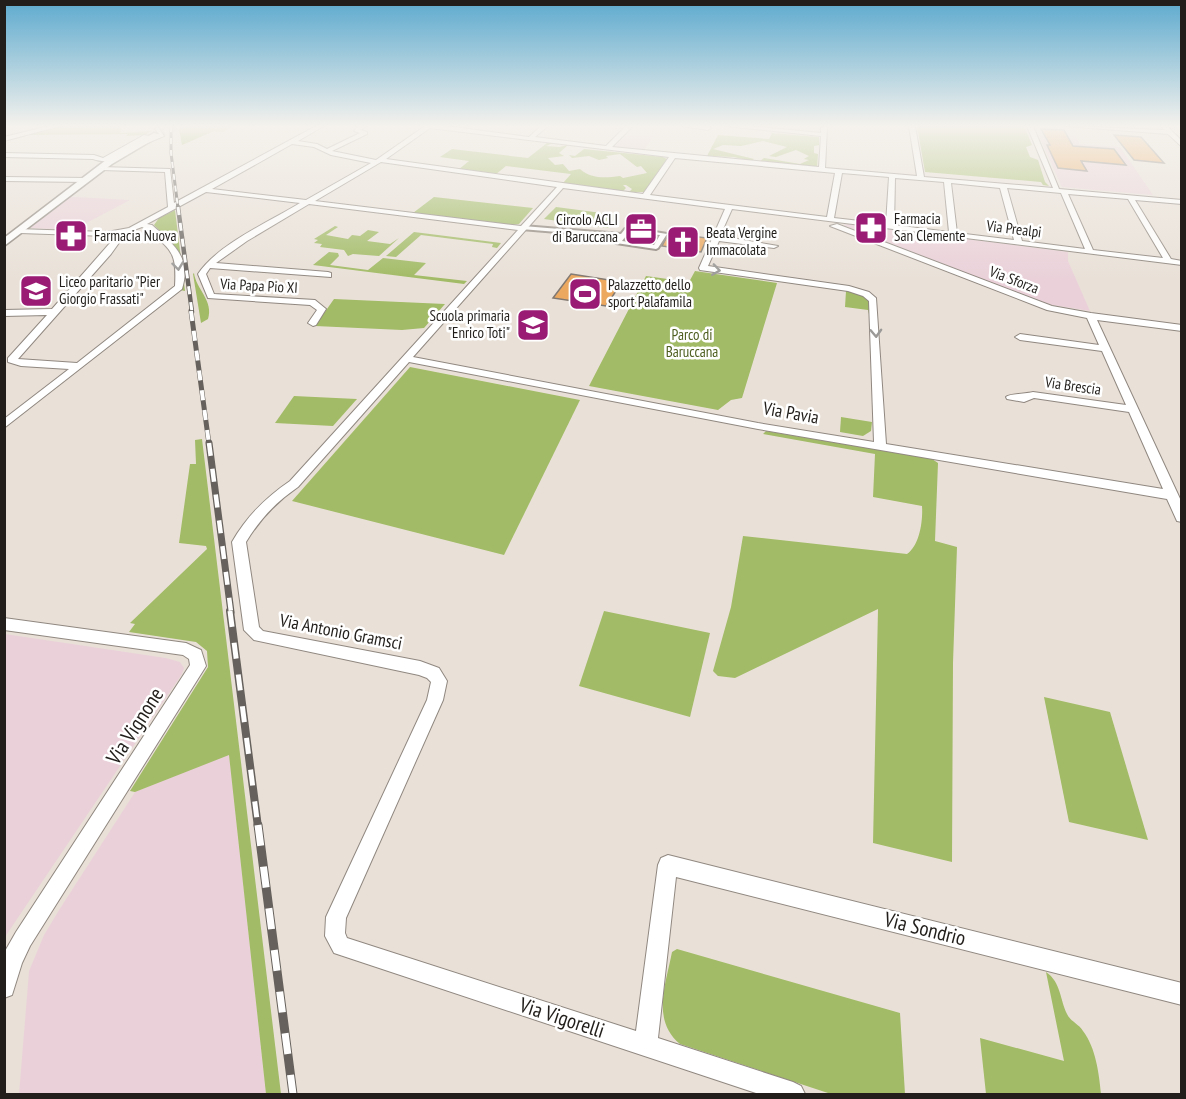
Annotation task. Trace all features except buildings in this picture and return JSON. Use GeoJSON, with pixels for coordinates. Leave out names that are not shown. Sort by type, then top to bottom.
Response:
{"type":"FeatureCollection","features":[{"type":"Feature","properties":{"kind":"street"},"geometry":{"type":"LineString","coordinates":[[10,237],[89,177]]}},
{"type":"Feature","properties":{"kind":"street"},"geometry":{"type":"LineString","coordinates":[[169,177],[171,206],[174,208]]}},
{"type":"Feature","properties":{"kind":"street"},"geometry":{"type":"LineString","coordinates":[[10,237],[122,233],[142,225],[228,177]]}},
{"type":"Feature","properties":{"kind":"street","name":"Via Papa Pio XI"},"geometry":{"type":"LineString","coordinates":[[313,323],[322,309],[312,302],[211,296],[202,274],[208,265],[244,239],[351,177]]}},
{"type":"Feature","properties":{"kind":"street","name":"Via Prealpi"},"geometry":{"type":"LineString","coordinates":[[498,177],[814,218],[837,223],[890,227],[1182,263]]}},
{"type":"Feature","properties":{"kind":"street"},"geometry":{"type":"LineString","coordinates":[[645,197],[659,177]]}},
{"type":"Feature","properties":{"kind":"street"},"geometry":{"type":"LineString","coordinates":[[837,223],[839,177]]}},
{"type":"Feature","properties":{"kind":"street"},"geometry":{"type":"LineString","coordinates":[[890,227],[892,177]]}},
{"type":"Feature","properties":{"kind":"street"},"geometry":{"type":"LineString","coordinates":[[911,177],[1182,202]]}},
{"type":"Feature","properties":{"kind":"street"},"geometry":{"type":"LineString","coordinates":[[1054,177],[1090,252]]}},
{"type":"Feature","properties":{"kind":"street"},"geometry":{"type":"LineString","coordinates":[[4,179],[87,180]]}},
{"type":"Feature","properties":{"kind":"street"},"geometry":{"type":"LineString","coordinates":[[947,181],[953,235]]}},
{"type":"Feature","properties":{"kind":"street","name":"Via Antonio Gramsci"},"geometry":{"type":"LineString","coordinates":[[335,937],[336,917],[432,706],[439,681],[433,673],[420,668],[330,651],[253,633],[239,542],[253,520],[275,497],[294,484],[561,186]]}},
{"type":"Feature","properties":{"kind":"street"},"geometry":{"type":"LineString","coordinates":[[1003,186],[1019,243]]}},
{"type":"Feature","properties":{"kind":"street"},"geometry":{"type":"LineString","coordinates":[[206,190],[523,228],[622,236]]}},
{"type":"Feature","properties":{"kind":"street"},"geometry":{"type":"LineString","coordinates":[[1130,197],[1169,262]]}},
{"type":"Feature","properties":{"kind":"street"},"geometry":{"type":"LineString","coordinates":[[729,207],[703,268],[852,290],[873,300],[880,446]]}},
{"type":"Feature","properties":{"kind":"street","name":"Via Sforza"},"geometry":{"type":"LineString","coordinates":[[814,218],[837,223],[1038,304],[1091,316],[1182,328]]}},
{"type":"Feature","properties":{"kind":"street"},"geometry":{"type":"LineString","coordinates":[[4,425],[180,285],[176,250],[149,226],[142,225]]}},
{"type":"Feature","properties":{"kind":"street"},"geometry":{"type":"LineString","coordinates":[[627,230],[664,234],[656,247],[618,242],[622,236],[627,230]]}},
{"type":"Feature","properties":{"kind":"street"},"geometry":{"type":"LineString","coordinates":[[79,366],[21,363],[12,360],[108,252],[122,233]]}},
{"type":"Feature","properties":{"kind":"street"},"geometry":{"type":"LineString","coordinates":[[716,238],[774,246]]}},
{"type":"Feature","properties":{"kind":"street","name":"Via Papa Pio XI"},"geometry":{"type":"LineString","coordinates":[[208,265],[328,275]]}},
{"type":"Feature","properties":{"kind":"street"},"geometry":{"type":"LineString","coordinates":[[4,313],[54,312]]}},
{"type":"Feature","properties":{"kind":"street"},"geometry":{"type":"LineString","coordinates":[[1091,316],[1182,518]]}},
{"type":"Feature","properties":{"kind":"street"},"geometry":{"type":"LineString","coordinates":[[1020,337],[1106,349]]}},
{"type":"Feature","properties":{"kind":"street","name":"Via Pavia"},"geometry":{"type":"LineString","coordinates":[[407,359],[758,426],[1171,495]]}},
{"type":"Feature","properties":{"kind":"street","name":"Via Brescia"},"geometry":{"type":"LineString","coordinates":[[1011,397],[1024,399],[1033,395],[1133,410]]}},
{"type":"Feature","properties":{"kind":"street","name":"Via Vignone"},"geometry":{"type":"LineString","coordinates":[[4,624],[186,649],[196,655],[198,666],[23,939],[12,960],[4,987]]}},
{"type":"Feature","properties":{"kind":"street","name":"Via Sondrio"},"geometry":{"type":"LineString","coordinates":[[645,1044],[668,865],[1182,994]]}},
{"type":"Feature","properties":{"kind":"street","name":"Via Vigorelli"},"geometry":{"type":"LineString","coordinates":[[335,937],[336,942],[345,949],[645,1044],[794,1095]]}},
{"type":"Feature","properties":{"kind":"shaded area"},"geometry":{"type":"Polygon","coordinates":[[[1058,177],[1141,177],[1153,195],[1062,187],[1058,177]]]}},
{"type":"Feature","properties":{"kind":"shaded area"},"geometry":{"type":"Polygon","coordinates":[[[70,197],[130,200],[73,230],[30,228],[70,197]]]}},
{"type":"Feature","properties":{"kind":"shaded area"},"geometry":{"type":"Polygon","coordinates":[[[843,225],[1068,252],[1068,261],[1090,311],[1046,304],[843,225]]]}},
{"type":"Feature","properties":{"kind":"shaded area"},"geometry":{"type":"Polygon","coordinates":[[[5,634],[166,658],[180,662],[184,668],[5,937],[5,634]]]}},
{"type":"Feature","properties":{"kind":"shaded area"},"geometry":{"type":"Polygon","coordinates":[[[229,754],[266,1094],[19,1094],[29,971],[44,935],[59,910],[135,792],[229,754]]]}},
{"type":"Feature","properties":{"kind":"green space"},"geometry":{"type":"Polygon","coordinates":[[[568,177],[654,177],[644,192],[629,192],[632,189],[626,185],[623,185],[626,188],[623,191],[563,183],[568,177]]]}},
{"type":"Feature","properties":{"kind":"green space"},"geometry":{"type":"Polygon","coordinates":[[[986,177],[1044,177],[1049,186],[1041,182],[986,177]]]}},
{"type":"Feature","properties":{"kind":"green space"},"geometry":{"type":"Polygon","coordinates":[[[434,197],[533,208],[519,224],[513,225],[413,213],[434,197]]]}},
{"type":"Feature","properties":{"kind":"green space"},"geometry":{"type":"Polygon","coordinates":[[[556,207],[617,215],[608,228],[544,219],[556,207]]]}},
{"type":"Feature","properties":{"kind":"green space"},"geometry":{"type":"Polygon","coordinates":[[[175,210],[185,291],[180,290],[183,282],[178,250],[154,225],[159,218],[175,210]]]}},
{"type":"Feature","properties":{"kind":"green space"},"geometry":{"type":"Polygon","coordinates":[[[335,226],[338,227],[326,235],[348,239],[352,235],[360,236],[368,230],[379,232],[367,241],[390,244],[399,238],[379,256],[353,254],[348,256],[344,250],[320,247],[322,244],[314,243],[318,240],[314,239],[335,226]]]}},
{"type":"Feature","properties":{"kind":"green space"},"geometry":{"type":"Polygon","coordinates":[[[414,232],[501,243],[497,248],[492,247],[493,244],[421,235],[396,257],[386,256],[414,232]]]}},
{"type":"Feature","properties":{"kind":"green space"},"geometry":{"type":"Polygon","coordinates":[[[329,252],[338,253],[339,256],[330,265],[368,270],[383,258],[426,263],[414,275],[467,281],[464,284],[313,265],[329,252]]]}},
{"type":"Feature","properties":{"kind":"green space","name":"Parco di Baruccana"},"geometry":{"type":"Polygon","coordinates":[[[695,271],[777,283],[742,398],[731,400],[718,410],[589,386],[646,276],[689,282],[695,271]]]}},
{"type":"Feature","properties":{"kind":"green space"},"geometry":{"type":"Polygon","coordinates":[[[193,274],[209,306],[208,319],[201,323],[193,274]]]}},
{"type":"Feature","properties":{"kind":"green space"},"geometry":{"type":"Polygon","coordinates":[[[811,286],[843,290],[861,295],[871,305],[871,322],[868,310],[845,307],[846,291],[811,286]]]}},
{"type":"Feature","properties":{"kind":"green space"},"geometry":{"type":"Polygon","coordinates":[[[334,299],[445,304],[424,328],[402,330],[315,326],[334,299]]]}},
{"type":"Feature","properties":{"kind":"green space"},"geometry":{"type":"Polygon","coordinates":[[[410,367],[580,400],[504,555],[292,501],[410,367]]]}},
{"type":"Feature","properties":{"kind":"green space"},"geometry":{"type":"Polygon","coordinates":[[[294,396],[357,399],[333,426],[275,423],[294,396]]]}},
{"type":"Feature","properties":{"kind":"green space"},"geometry":{"type":"Polygon","coordinates":[[[841,417],[872,422],[871,431],[863,436],[840,432],[841,417]]]}},
{"type":"Feature","properties":{"kind":"green space"},"geometry":{"type":"Polygon","coordinates":[[[766,431],[932,459],[938,463],[935,541],[957,547],[953,663],[952,862],[873,843],[878,609],[735,678],[718,676],[713,671],[731,607],[743,536],[907,554],[915,545],[920,532],[922,506],[873,497],[875,454],[763,434],[766,431]]]}},
{"type":"Feature","properties":{"kind":"green space"},"geometry":{"type":"Polygon","coordinates":[[[202,439],[281,1094],[266,1094],[229,755],[135,792],[130,791],[208,667],[207,651],[196,642],[129,632],[135,624],[130,623],[207,549],[206,546],[179,543],[190,464],[196,464],[195,440],[202,439]]]}},
{"type":"Feature","properties":{"kind":"green space"},"geometry":{"type":"Polygon","coordinates":[[[604,611],[710,633],[690,717],[579,686],[604,611]]]}},
{"type":"Feature","properties":{"kind":"green space"},"geometry":{"type":"Polygon","coordinates":[[[1044,697],[1110,712],[1148,840],[1069,822],[1044,697]]]}},
{"type":"Feature","properties":{"kind":"green space"},"geometry":{"type":"Polygon","coordinates":[[[677,949],[900,1013],[905,1094],[831,1094],[680,1044],[671,1034],[663,1013],[664,989],[672,952],[677,949]]]}},
{"type":"Feature","properties":{"kind":"green space"},"geometry":{"type":"Polygon","coordinates":[[[1046,972],[1055,981],[1069,1017],[1081,1029],[1091,1045],[1098,1070],[1101,1094],[986,1094],[980,1038],[1064,1061],[1046,972]]]}},
{"type":"Feature","properties":{"kind":"railway"},"geometry":{"type":"LineString","coordinates":[[174,177],[178,208]]}},
{"type":"Feature","properties":{"kind":"railway"},"geometry":{"type":"LineString","coordinates":[[178,207],[192,312]]}},
{"type":"Feature","properties":{"kind":"railway"},"geometry":{"type":"LineString","coordinates":[[191,311],[209,444]]}},
{"type":"Feature","properties":{"kind":"railway"},"geometry":{"type":"LineString","coordinates":[[209,443],[231,612]]}},
{"type":"Feature","properties":{"kind":"railway"},"geometry":{"type":"LineString","coordinates":[[230,611],[258,827]]}},
{"type":"Feature","properties":{"kind":"railway"},"geometry":{"type":"LineString","coordinates":[[258,825],[293,1094]]}},
{"type":"Feature","properties":{"kind":"place","name":"Farmacia San Clemente"},"geometry":{"type":"Point","coordinates":[871,228]}},
{"type":"Feature","properties":{"kind":"place","name":"Circolo ACLI di Baruccana"},"geometry":{"type":"Point","coordinates":[641,229]}},
{"type":"Feature","properties":{"kind":"place","name":"Farmacia Nuova"},"geometry":{"type":"Point","coordinates":[71,236]}},
{"type":"Feature","properties":{"kind":"place","name":"Beata Vergine Immacolata"},"geometry":{"type":"Point","coordinates":[683,242]}},
{"type":"Feature","properties":{"kind":"place","name":"Liceo paritario \"Pier Giorgio Frassati\""},"geometry":{"type":"Point","coordinates":[36,291]}},
{"type":"Feature","properties":{"kind":"place","name":"Palazzetto dello sport Palafamila"},"geometry":{"type":"Point","coordinates":[585,294]}},
{"type":"Feature","properties":{"kind":"place","name":"Scuola primaria \"Enrico Toti\""},"geometry":{"type":"Point","coordinates":[533,325]}}]}
